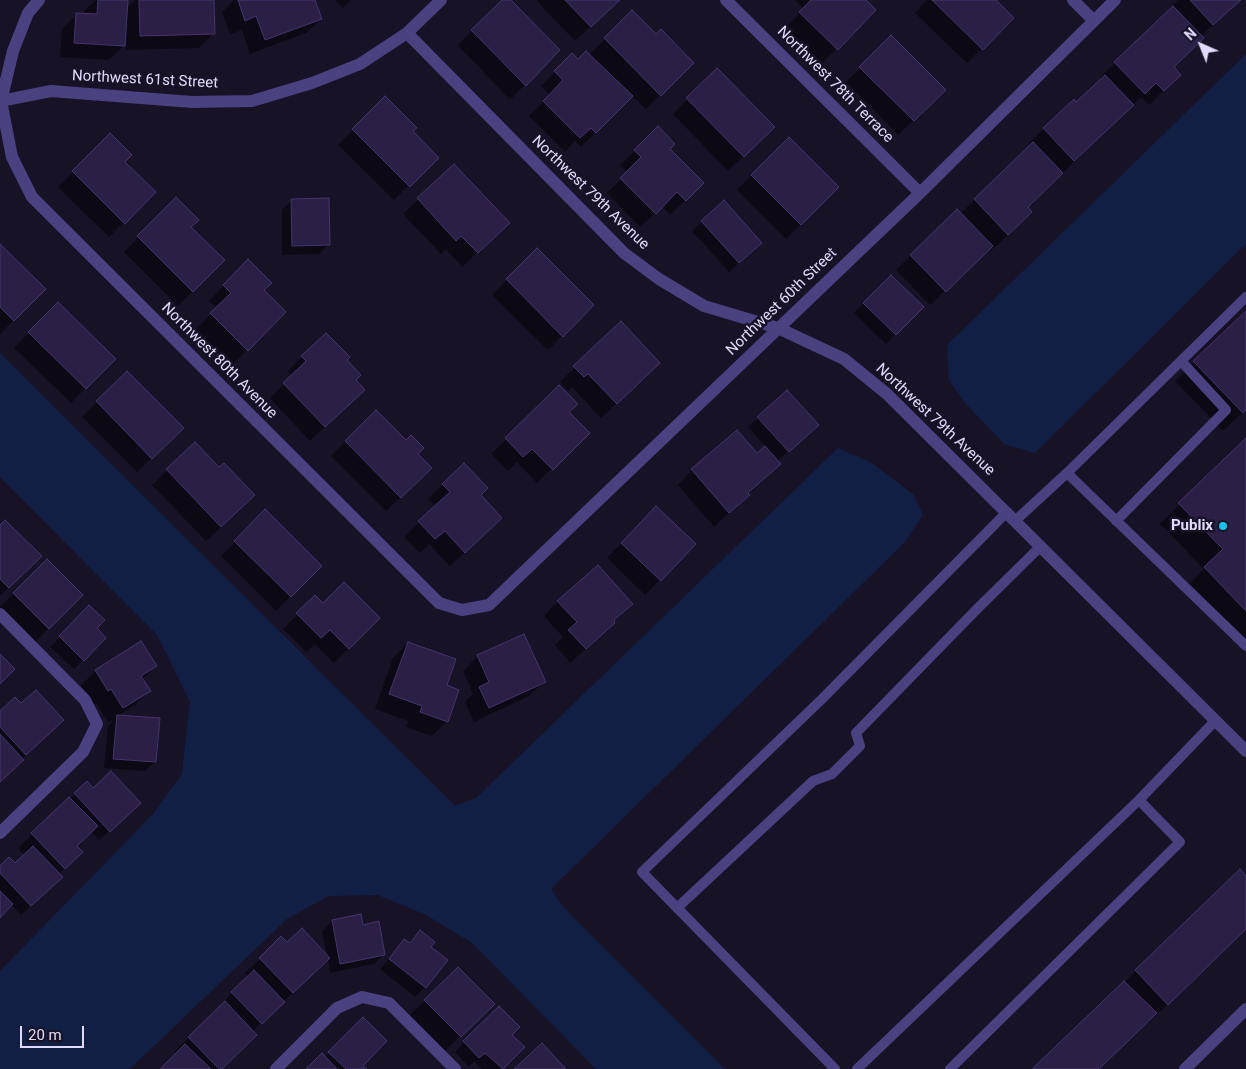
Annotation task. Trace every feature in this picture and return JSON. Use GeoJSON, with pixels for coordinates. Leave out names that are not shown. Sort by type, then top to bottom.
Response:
{"type":"FeatureCollection","features":[{"type":"Feature","properties":{"kind":"street"},"geometry":{"type":"LineString","coordinates":[[1,101],[13,51],[28,12],[39,0]]}},
{"type":"Feature","properties":{"kind":"street","name":"Northwest 61st Street"},"geometry":{"type":"LineString","coordinates":[[1,101],[51,91],[192,102],[252,101],[312,83],[360,64],[407,33],[441,0]]}},
{"type":"Feature","properties":{"kind":"street","name":"Northwest 78th Terrace"},"geometry":{"type":"LineString","coordinates":[[726,0],[920,193]]}},
{"type":"Feature","properties":{"kind":"street"},"geometry":{"type":"LineString","coordinates":[[1072,0],[1094,21]]}},
{"type":"Feature","properties":{"kind":"street","name":"Northwest 60th Street"},"geometry":{"type":"LineString","coordinates":[[462,610],[488,605],[920,193],[1115,0]]}},
{"type":"Feature","properties":{"kind":"street","name":"Northwest 79th Avenue"},"geometry":{"type":"LineString","coordinates":[[407,33],[624,253],[659,279],[704,306],[778,328],[844,360],[880,388],[1246,751]]}},
{"type":"Feature","properties":{"kind":"street","name":"Northwest 80th Avenue"},"geometry":{"type":"LineString","coordinates":[[1,101],[12,157],[32,197],[439,603],[462,610]]}},
{"type":"Feature","properties":{"kind":"street"},"geometry":{"type":"LineString","coordinates":[[0,614],[85,700],[97,724],[83,752],[0,833]]}},
{"type":"Feature","properties":{"kind":"street"},"geometry":{"type":"LineString","coordinates":[[276,1069],[337,1008],[362,996],[389,1003],[455,1069]]}},
{"type":"Feature","properties":{"kind":"street"},"geometry":{"type":"LineString","coordinates":[[1185,1069],[1246,1010]]}},
{"type":"Feature","properties":{"kind":"lane"},"geometry":{"type":"LineString","coordinates":[[835,1069],[642,872],[1011,516],[1067,473],[1246,297]]}},
{"type":"Feature","properties":{"kind":"lane"},"geometry":{"type":"LineString","coordinates":[[1116,521],[1226,410],[1181,361]]}},
{"type":"Feature","properties":{"kind":"lane"},"geometry":{"type":"LineString","coordinates":[[1067,473],[1246,646]]}},
{"type":"Feature","properties":{"kind":"lane"},"geometry":{"type":"LineString","coordinates":[[677,908],[813,781],[832,774],[860,746],[856,733],[1041,546]]}},
{"type":"Feature","properties":{"kind":"lane"},"geometry":{"type":"LineString","coordinates":[[857,1069],[1138,800],[1216,720]]}},
{"type":"Feature","properties":{"kind":"lane"},"geometry":{"type":"LineString","coordinates":[[950,1069],[1180,842],[1138,800]]}},
{"type":"Feature","properties":{"kind":"water"},"geometry":{"type":"Polygon","coordinates":[[[1246,54],[1246,244],[1035,453],[1004,444],[966,404],[949,381],[947,345],[1246,54]]]}},
{"type":"Feature","properties":{"kind":"water"},"geometry":{"type":"Polygon","coordinates":[[[0,353],[455,806],[476,798],[838,448],[872,463],[914,495],[923,515],[904,543],[551,889],[564,908],[725,1069],[596,1069],[472,943],[426,915],[378,895],[329,896],[287,919],[130,1069],[0,1069],[0,971],[152,815],[182,774],[190,702],[157,635],[0,477],[0,353]]]}},
{"type":"Feature","properties":{"kind":"building"},"geometry":{"type":"Polygon","coordinates":[[[98,0],[128,0],[125,46],[74,43],[76,13],[97,14],[98,0]]]}},
{"type":"Feature","properties":{"kind":"building"},"geometry":{"type":"Polygon","coordinates":[[[139,0],[214,0],[215,34],[140,36],[139,0]]]}},
{"type":"Feature","properties":{"kind":"building"},"geometry":{"type":"Polygon","coordinates":[[[238,0],[315,0],[322,19],[265,40],[256,16],[245,21],[238,0]]]}},
{"type":"Feature","properties":{"kind":"building"},"geometry":{"type":"Polygon","coordinates":[[[502,0],[511,0],[560,50],[526,86],[471,30],[502,0]]]}},
{"type":"Feature","properties":{"kind":"building"},"geometry":{"type":"Polygon","coordinates":[[[565,0],[620,0],[591,27],[565,0]]]}},
{"type":"Feature","properties":{"kind":"building"},"geometry":{"type":"Polygon","coordinates":[[[811,0],[866,0],[876,10],[838,50],[799,12],[811,0]]]}},
{"type":"Feature","properties":{"kind":"building"},"geometry":{"type":"Polygon","coordinates":[[[932,0],[996,0],[1014,18],[983,50],[932,0]]]}},
{"type":"Feature","properties":{"kind":"building"},"geometry":{"type":"Polygon","coordinates":[[[1190,0],[1241,0],[1213,25],[1190,0]]]}},
{"type":"Feature","properties":{"kind":"building"},"geometry":{"type":"Polygon","coordinates":[[[1173,6],[1204,38],[1174,67],[1181,75],[1164,91],[1156,83],[1145,94],[1114,62],[1173,6]]]}},
{"type":"Feature","properties":{"kind":"building"},"geometry":{"type":"Polygon","coordinates":[[[632,10],[656,34],[661,29],[694,63],[661,96],[604,38],[632,10]]]}},
{"type":"Feature","properties":{"kind":"building"},"geometry":{"type":"Polygon","coordinates":[[[891,35],[946,90],[914,121],[859,67],[891,35]]]}},
{"type":"Feature","properties":{"kind":"building"},"geometry":{"type":"Polygon","coordinates":[[[586,51],[633,96],[596,133],[591,128],[580,138],[543,101],[563,80],[554,71],[572,53],[578,59],[586,51]]]}},
{"type":"Feature","properties":{"kind":"building"},"geometry":{"type":"Polygon","coordinates":[[[717,68],[775,127],[744,157],[686,98],[717,68]]]}},
{"type":"Feature","properties":{"kind":"building"},"geometry":{"type":"Polygon","coordinates":[[[1105,75],[1134,105],[1074,161],[1043,128],[1074,99],[1076,102],[1105,75]]]}},
{"type":"Feature","properties":{"kind":"building"},"geometry":{"type":"Polygon","coordinates":[[[385,96],[417,128],[413,131],[439,158],[410,187],[352,129],[385,96]]]}},
{"type":"Feature","properties":{"kind":"building"},"geometry":{"type":"Polygon","coordinates":[[[658,126],[675,144],[670,149],[704,183],[686,201],[677,192],[656,214],[620,178],[641,157],[634,150],[658,126]]]}},
{"type":"Feature","properties":{"kind":"building"},"geometry":{"type":"Polygon","coordinates":[[[110,133],[132,155],[125,162],[156,192],[125,224],[72,171],[110,133]]]}},
{"type":"Feature","properties":{"kind":"building"},"geometry":{"type":"Polygon","coordinates":[[[789,137],[839,187],[801,225],[751,175],[789,137]]]}},
{"type":"Feature","properties":{"kind":"building"},"geometry":{"type":"Polygon","coordinates":[[[1033,142],[1063,173],[1028,207],[1032,212],[1008,235],[974,199],[1033,142]]]}},
{"type":"Feature","properties":{"kind":"building"},"geometry":{"type":"Polygon","coordinates":[[[454,164],[510,223],[478,253],[461,236],[456,241],[417,198],[454,164]]]}},
{"type":"Feature","properties":{"kind":"building"},"geometry":{"type":"Polygon","coordinates":[[[176,197],[199,220],[191,227],[225,260],[193,292],[137,236],[176,197]]]}},
{"type":"Feature","properties":{"kind":"building"},"geometry":{"type":"Polygon","coordinates":[[[329,198],[330,245],[292,246],[291,199],[329,198]]]}},
{"type":"Feature","properties":{"kind":"building"},"geometry":{"type":"Polygon","coordinates":[[[724,200],[762,243],[739,263],[701,221],[724,200]]]}},
{"type":"Feature","properties":{"kind":"building"},"geometry":{"type":"Polygon","coordinates":[[[957,209],[993,246],[946,292],[910,255],[957,209]]]}},
{"type":"Feature","properties":{"kind":"building"},"geometry":{"type":"Polygon","coordinates":[[[0,244],[46,289],[14,321],[0,307],[0,244]]]}},
{"type":"Feature","properties":{"kind":"building"},"geometry":{"type":"Polygon","coordinates":[[[537,248],[594,305],[563,337],[506,279],[537,248]]]}},
{"type":"Feature","properties":{"kind":"building"},"geometry":{"type":"Polygon","coordinates":[[[248,259],[272,283],[264,290],[286,312],[248,351],[210,313],[231,293],[223,285],[248,259]]]}},
{"type":"Feature","properties":{"kind":"building"},"geometry":{"type":"Polygon","coordinates":[[[891,275],[924,307],[896,335],[863,303],[891,275]]]}},
{"type":"Feature","properties":{"kind":"building"},"geometry":{"type":"Polygon","coordinates":[[[58,302],[116,359],[86,389],[28,332],[58,302]]]}},
{"type":"Feature","properties":{"kind":"building"},"geometry":{"type":"Polygon","coordinates":[[[1246,311],[1246,410],[1243,413],[1193,361],[1246,311]]]}},
{"type":"Feature","properties":{"kind":"building"},"geometry":{"type":"Polygon","coordinates":[[[621,321],[660,363],[617,404],[588,374],[584,377],[573,366],[621,321]]]}},
{"type":"Feature","properties":{"kind":"building"},"geometry":{"type":"Polygon","coordinates":[[[326,333],[350,357],[347,360],[361,375],[356,380],[365,390],[325,427],[283,383],[306,361],[301,356],[326,333]]]}},
{"type":"Feature","properties":{"kind":"building"},"geometry":{"type":"Polygon","coordinates":[[[127,371],[184,428],[152,459],[96,401],[127,371]]]}},
{"type":"Feature","properties":{"kind":"building"},"geometry":{"type":"Polygon","coordinates":[[[559,385],[578,404],[569,412],[590,433],[553,470],[532,449],[523,457],[505,438],[559,385]]]}},
{"type":"Feature","properties":{"kind":"building"},"geometry":{"type":"Polygon","coordinates":[[[787,390],[819,425],[789,452],[757,417],[787,390]]]}},
{"type":"Feature","properties":{"kind":"building"},"geometry":{"type":"Polygon","coordinates":[[[376,410],[406,440],[411,435],[424,448],[418,454],[432,468],[401,498],[345,441],[376,410]]]}},
{"type":"Feature","properties":{"kind":"building"},"geometry":{"type":"Polygon","coordinates":[[[737,430],[757,453],[765,446],[781,464],[748,493],[750,495],[729,513],[691,469],[737,430]]]}},
{"type":"Feature","properties":{"kind":"building","name":"Publix"},"geometry":{"type":"Polygon","coordinates":[[[1246,438],[1246,611],[1204,567],[1223,549],[1178,503],[1246,438]]]}},
{"type":"Feature","properties":{"kind":"building"},"geometry":{"type":"Polygon","coordinates":[[[195,442],[219,467],[224,463],[255,495],[221,527],[166,469],[195,442]]]}},
{"type":"Feature","properties":{"kind":"building"},"geometry":{"type":"Polygon","coordinates":[[[464,463],[488,488],[481,495],[502,518],[465,553],[445,531],[435,539],[418,521],[450,492],[442,484],[464,463]]]}},
{"type":"Feature","properties":{"kind":"building"},"geometry":{"type":"Polygon","coordinates":[[[656,506],[696,544],[661,581],[621,543],[656,506]]]}},
{"type":"Feature","properties":{"kind":"building"},"geometry":{"type":"Polygon","coordinates":[[[265,509],[322,566],[291,597],[234,541],[265,509]]]}},
{"type":"Feature","properties":{"kind":"building"},"geometry":{"type":"Polygon","coordinates":[[[5,520],[42,556],[9,588],[0,579],[0,525],[5,520]]]}},
{"type":"Feature","properties":{"kind":"building"},"geometry":{"type":"Polygon","coordinates":[[[47,559],[83,595],[49,629],[13,593],[47,559]]]}},
{"type":"Feature","properties":{"kind":"building"},"geometry":{"type":"Polygon","coordinates":[[[598,565],[633,604],[614,620],[615,623],[586,649],[568,630],[577,622],[557,601],[598,565]]]}},
{"type":"Feature","properties":{"kind":"building"},"geometry":{"type":"Polygon","coordinates":[[[344,582],[380,618],[349,649],[330,630],[321,638],[296,613],[315,595],[323,603],[344,582]]]}},
{"type":"Feature","properties":{"kind":"building"},"geometry":{"type":"Polygon","coordinates":[[[89,605],[105,620],[97,628],[106,638],[84,661],[59,636],[89,605]]]}},
{"type":"Feature","properties":{"kind":"building"},"geometry":{"type":"Polygon","coordinates":[[[524,634],[546,682],[489,708],[479,687],[489,682],[477,655],[524,634]]]}},
{"type":"Feature","properties":{"kind":"building"},"geometry":{"type":"Polygon","coordinates":[[[141,641],[157,666],[141,676],[151,691],[123,708],[111,689],[108,691],[95,670],[141,641]]]}},
{"type":"Feature","properties":{"kind":"building"},"geometry":{"type":"Polygon","coordinates":[[[408,642],[456,659],[447,685],[459,690],[448,722],[420,712],[422,706],[389,694],[408,642]]]}},
{"type":"Feature","properties":{"kind":"building"},"geometry":{"type":"Polygon","coordinates":[[[0,654],[15,669],[0,684],[0,654]]]}},
{"type":"Feature","properties":{"kind":"building"},"geometry":{"type":"Polygon","coordinates":[[[36,690],[64,720],[26,755],[0,727],[0,711],[15,697],[21,703],[36,690]]]}},
{"type":"Feature","properties":{"kind":"building"},"geometry":{"type":"Polygon","coordinates":[[[117,715],[160,718],[156,762],[113,759],[117,715]]]}},
{"type":"Feature","properties":{"kind":"building"},"geometry":{"type":"Polygon","coordinates":[[[0,734],[24,760],[0,782],[0,734]]]}},
{"type":"Feature","properties":{"kind":"building"},"geometry":{"type":"Polygon","coordinates":[[[111,771],[141,803],[110,832],[74,793],[87,781],[93,788],[111,771]]]}},
{"type":"Feature","properties":{"kind":"building"},"geometry":{"type":"Polygon","coordinates":[[[69,797],[98,826],[77,846],[83,852],[65,869],[31,833],[69,797]]]}},
{"type":"Feature","properties":{"kind":"building"},"geometry":{"type":"Polygon","coordinates":[[[33,846],[63,877],[31,906],[0,873],[0,866],[9,857],[15,863],[33,846]]]}},
{"type":"Feature","properties":{"kind":"building"},"geometry":{"type":"Polygon","coordinates":[[[1240,869],[1246,876],[1246,929],[1168,1005],[1135,970],[1240,869]]]}},
{"type":"Feature","properties":{"kind":"building"},"geometry":{"type":"Polygon","coordinates":[[[0,891],[13,904],[0,918],[0,891]]]}},
{"type":"Feature","properties":{"kind":"building"},"geometry":{"type":"Polygon","coordinates":[[[361,914],[363,925],[379,921],[385,955],[340,964],[332,920],[361,914]]]}},
{"type":"Feature","properties":{"kind":"building"},"geometry":{"type":"Polygon","coordinates":[[[302,928],[330,958],[293,993],[259,958],[281,936],[287,942],[302,928]]]}},
{"type":"Feature","properties":{"kind":"building"},"geometry":{"type":"Polygon","coordinates":[[[420,930],[435,942],[431,947],[448,960],[426,988],[389,959],[404,939],[410,943],[420,930]]]}},
{"type":"Feature","properties":{"kind":"building"},"geometry":{"type":"Polygon","coordinates":[[[458,967],[495,1004],[461,1037],[424,1000],[458,967]]]}},
{"type":"Feature","properties":{"kind":"building"},"geometry":{"type":"Polygon","coordinates":[[[254,970],[285,1002],[262,1024],[231,992],[254,970]]]}},
{"type":"Feature","properties":{"kind":"building"},"geometry":{"type":"Polygon","coordinates":[[[1124,981],[1157,1013],[1099,1069],[1032,1069],[1124,981]]]}},
{"type":"Feature","properties":{"kind":"building"},"geometry":{"type":"Polygon","coordinates":[[[225,1001],[257,1035],[222,1069],[219,1069],[188,1037],[225,1001]]]}},
{"type":"Feature","properties":{"kind":"building"},"geometry":{"type":"Polygon","coordinates":[[[499,1006],[520,1027],[512,1035],[525,1047],[503,1069],[485,1053],[479,1058],[463,1041],[499,1006]]]}},
{"type":"Feature","properties":{"kind":"building"},"geometry":{"type":"Polygon","coordinates":[[[363,1017],[387,1041],[363,1066],[367,1069],[346,1069],[328,1052],[363,1017]]]}},
{"type":"Feature","properties":{"kind":"building"},"geometry":{"type":"Polygon","coordinates":[[[542,1043],[566,1069],[514,1069],[542,1043]]]}},
{"type":"Feature","properties":{"kind":"building"},"geometry":{"type":"Polygon","coordinates":[[[185,1044],[211,1069],[160,1069],[185,1044]]]}},
{"type":"Feature","properties":{"kind":"building"},"geometry":{"type":"Polygon","coordinates":[[[322,1053],[337,1069],[306,1069],[322,1053]]]}},
{"type":"Feature","properties":{"kind":"place","name":"Publix"},"geometry":{"type":"Point","coordinates":[1223,526]}}]}
